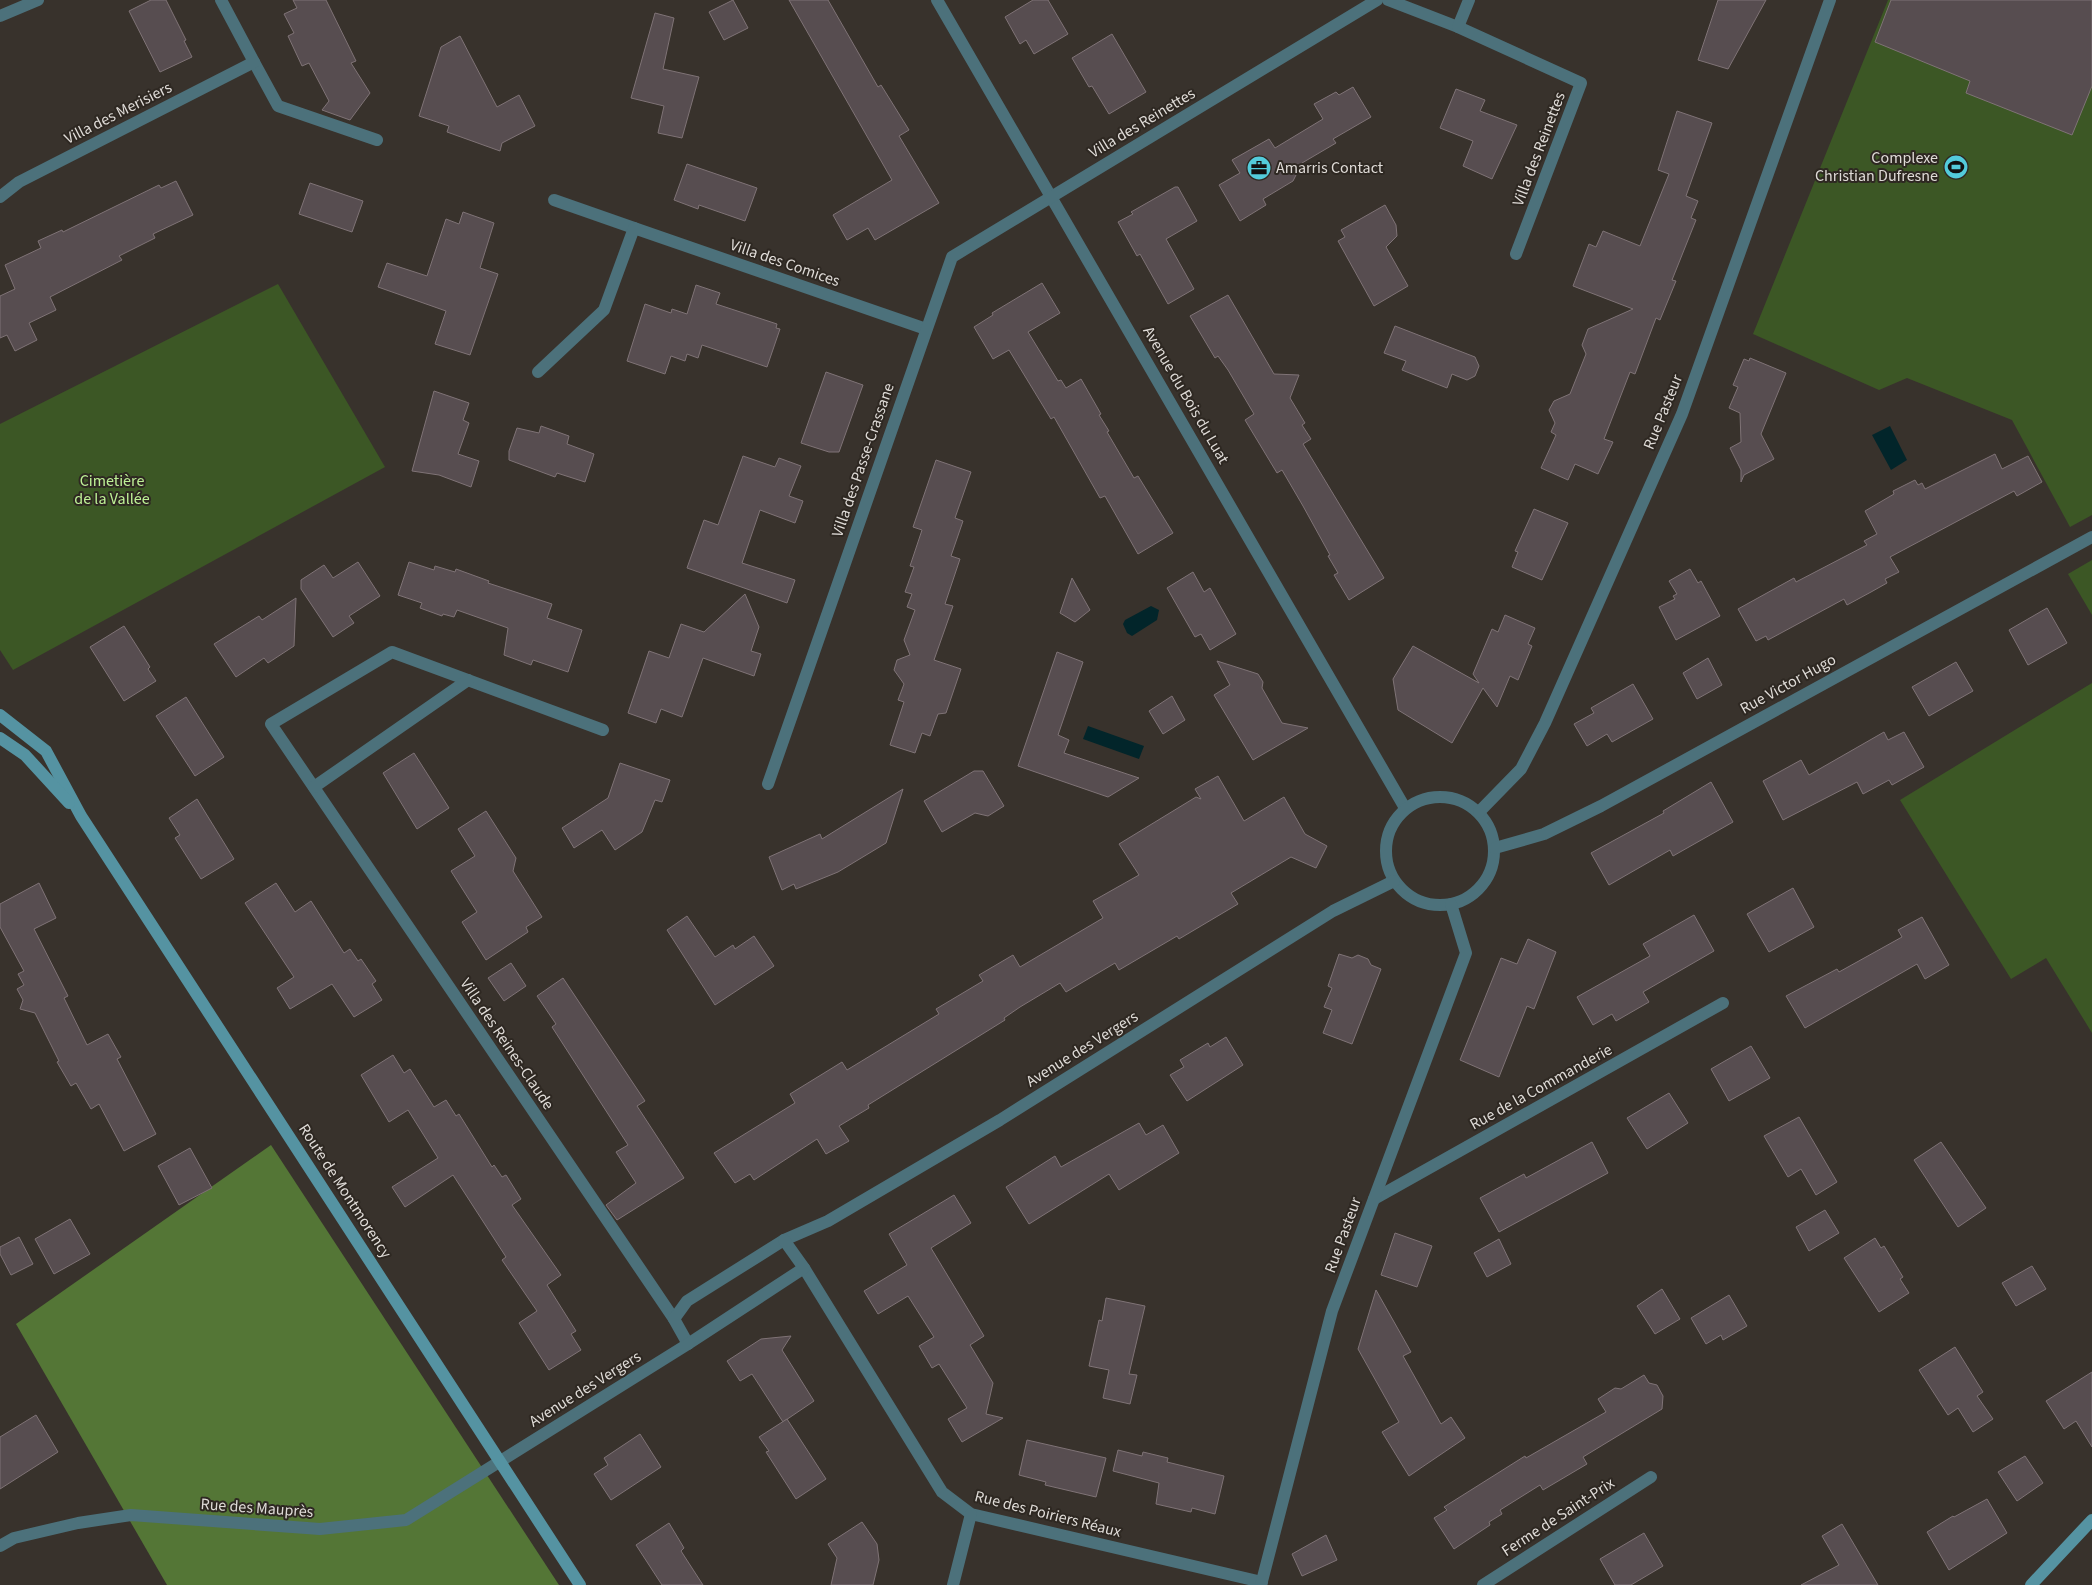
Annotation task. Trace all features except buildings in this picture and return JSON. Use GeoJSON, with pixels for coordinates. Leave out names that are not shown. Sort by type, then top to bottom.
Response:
{"type":"FeatureCollection","features":[{"type":"Feature","properties":{"kind":"street"},"geometry":{"type":"LineString","coordinates":[[0,16],[38,0]]}},
{"type":"Feature","properties":{"kind":"street"},"geometry":{"type":"LineString","coordinates":[[220,0],[278,106],[376,140]]}},
{"type":"Feature","properties":{"kind":"street","name":"Avenue du Bois du Luat"},"geometry":{"type":"LineString","coordinates":[[937,0],[1405,808]]}},
{"type":"Feature","properties":{"kind":"street","name":"Villa des Reinettes"},"geometry":{"type":"LineString","coordinates":[[1052,197],[1377,0]]}},
{"type":"Feature","properties":{"kind":"street","name":"Villa des Reinettes"},"geometry":{"type":"LineString","coordinates":[[1388,0],[1458,27],[1581,83],[1516,254]]}},
{"type":"Feature","properties":{"kind":"street"},"geometry":{"type":"LineString","coordinates":[[1458,27],[1469,0]]}},
{"type":"Feature","properties":{"kind":"street","name":"Rue Pasteur"},"geometry":{"type":"LineString","coordinates":[[1479,812],[1521,769],[1546,723],[1682,414],[1830,0]]}},
{"type":"Feature","properties":{"kind":"street","name":"Villa des Merisiers"},"geometry":{"type":"LineString","coordinates":[[0,197],[19,182],[254,62]]}},
{"type":"Feature","properties":{"kind":"street","name":"Villa des Passe-Crassane"},"geometry":{"type":"LineString","coordinates":[[768,784],[952,257],[1052,197]]}},
{"type":"Feature","properties":{"kind":"street","name":"Villa des Comices"},"geometry":{"type":"LineString","coordinates":[[554,200],[926,328]]}},
{"type":"Feature","properties":{"kind":"street"},"geometry":{"type":"LineString","coordinates":[[538,372],[604,310],[634,228]]}},
{"type":"Feature","properties":{"kind":"street","name":"Rue Victor Hugo"},"geometry":{"type":"LineString","coordinates":[[1495,848],[1544,834],[1601,806],[2092,537]]}},
{"type":"Feature","properties":{"kind":"street","name":"Villa des Reines-Claude"},"geometry":{"type":"LineString","coordinates":[[603,730],[392,652],[271,724],[674,1319]]}},
{"type":"Feature","properties":{"kind":"street"},"geometry":{"type":"LineString","coordinates":[[314,787],[468,680]]}},
{"type":"Feature","properties":{"kind":"street","name":"Route de Montmorency"},"geometry":{"type":"LineString","coordinates":[[0,715],[46,751],[81,816],[580,1585]]}},
{"type":"Feature","properties":{"kind":"street","name":"Route de Montmorency"},"geometry":{"type":"LineString","coordinates":[[0,738],[25,754],[81,816]]}},
{"type":"Feature","properties":{"kind":"street"},"geometry":{"type":"LineString","coordinates":[[1435,796],[1451,797],[1466,803],[1479,812],[1492,835],[1495,848],[1493,864],[1488,878],[1478,890],[1466,899],[1451,904],[1434,905],[1419,901],[1405,893],[1394,881],[1387,866],[1386,842],[1395,820],[1405,808],[1419,800],[1435,796]]}},
{"type":"Feature","properties":{"kind":"street","name":"Avenue des Vergers"},"geometry":{"type":"LineString","coordinates":[[674,1319],[686,1301],[784,1240],[828,1221],[854,1206],[1000,1120],[1333,911],[1394,881]]}},
{"type":"Feature","properties":{"kind":"street","name":"Rue Pasteur"},"geometry":{"type":"LineString","coordinates":[[1261,1583],[1332,1311],[1466,953],[1451,904]]}},
{"type":"Feature","properties":{"kind":"street","name":"Rue de la Commanderie"},"geometry":{"type":"LineString","coordinates":[[1374,1199],[1723,1003]]}},
{"type":"Feature","properties":{"kind":"street"},"geometry":{"type":"LineString","coordinates":[[784,1240],[804,1268]]}},
{"type":"Feature","properties":{"kind":"street","name":"Avenue des Vergers"},"geometry":{"type":"LineString","coordinates":[[499,1461],[688,1344],[804,1268]]}},
{"type":"Feature","properties":{"kind":"street","name":"Rue des Poiriers Réaux"},"geometry":{"type":"LineString","coordinates":[[804,1268],[942,1492],[971,1514],[1261,1583]]}},
{"type":"Feature","properties":{"kind":"street"},"geometry":{"type":"LineString","coordinates":[[674,1319],[688,1344]]}},
{"type":"Feature","properties":{"kind":"street","name":"Rue des Mauprès"},"geometry":{"type":"LineString","coordinates":[[0,1546],[14,1538],[78,1523],[131,1515],[320,1529],[406,1520],[499,1461]]}},
{"type":"Feature","properties":{"kind":"street","name":"Ferme de Saint-Prix"},"geometry":{"type":"LineString","coordinates":[[1482,1585],[1651,1477]]}},
{"type":"Feature","properties":{"kind":"street"},"geometry":{"type":"LineString","coordinates":[[953,1585],[971,1514]]}},
{"type":"Feature","properties":{"kind":"street"},"geometry":{"type":"LineString","coordinates":[[2031,1585],[2092,1520]]}},
{"type":"Feature","properties":{"kind":"green space","name":"Complexe Christian Dufresne"},"geometry":{"type":"Polygon","coordinates":[[[1888,0],[2092,0],[2092,515],[2070,527],[2012,420],[1907,378],[1879,390],[1753,334],[1888,0]]]}},
{"type":"Feature","properties":{"kind":"green space","name":"Cimetière de la Vallée"},"geometry":{"type":"Polygon","coordinates":[[[278,284],[385,467],[13,670],[0,650],[0,424],[278,284]]]}},
{"type":"Feature","properties":{"kind":"green space"},"geometry":{"type":"Polygon","coordinates":[[[2092,560],[2092,615],[2068,574],[2092,560]]]}},
{"type":"Feature","properties":{"kind":"green space"},"geometry":{"type":"Polygon","coordinates":[[[2092,683],[2092,1033],[2046,958],[2011,979],[1900,800],[2092,683]]]}},
{"type":"Feature","properties":{"kind":"green space"},"geometry":{"type":"Polygon","coordinates":[[[271,1145],[559,1585],[167,1585],[16,1324],[271,1145]]]}},
{"type":"Feature","properties":{"kind":"water"},"geometry":{"type":"Polygon","coordinates":[[[1890,426],[1907,460],[1891,470],[1872,435],[1890,426]]]}},
{"type":"Feature","properties":{"kind":"water"},"geometry":{"type":"Polygon","coordinates":[[[1151,606],[1159,610],[1157,620],[1132,636],[1127,633],[1123,624],[1125,620],[1151,606]]]}},
{"type":"Feature","properties":{"kind":"water"},"geometry":{"type":"Polygon","coordinates":[[[1088,726],[1144,746],[1139,759],[1083,739],[1088,726]]]}},
{"type":"Feature","properties":{"kind":"place","name":"Complexe Christian Dufresne"},"geometry":{"type":"Point","coordinates":[1956,167]}},
{"type":"Feature","properties":{"kind":"place","name":"Amarris Contact"},"geometry":{"type":"Point","coordinates":[1259,168]}}]}
